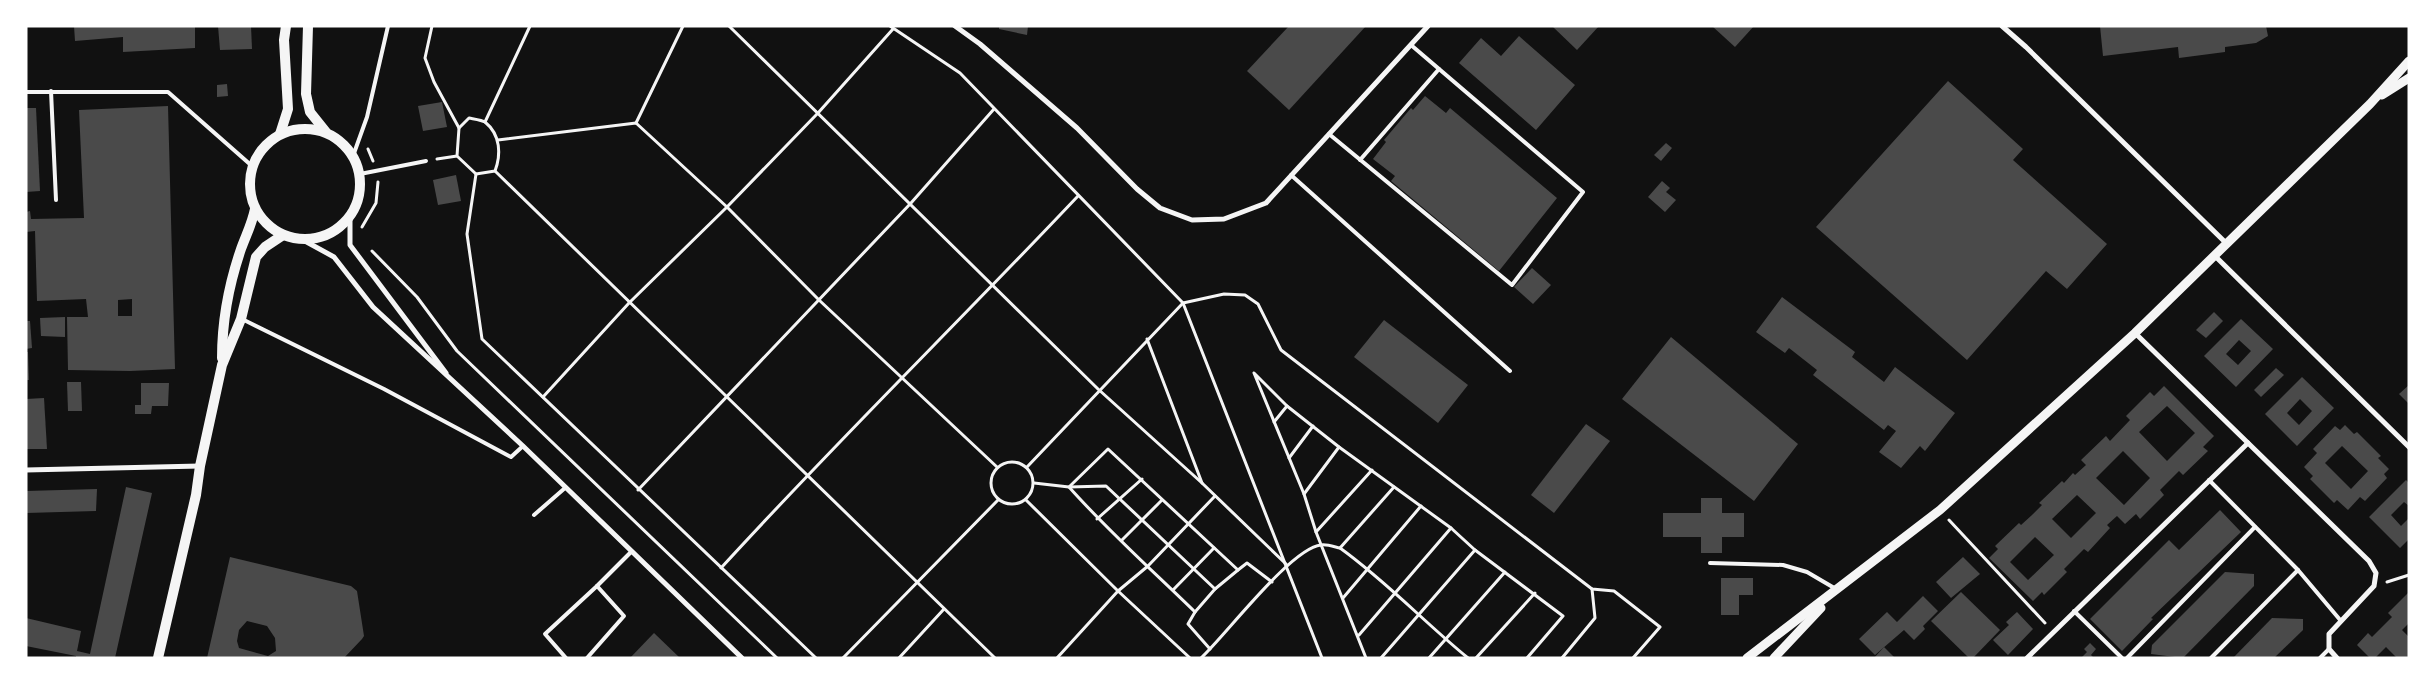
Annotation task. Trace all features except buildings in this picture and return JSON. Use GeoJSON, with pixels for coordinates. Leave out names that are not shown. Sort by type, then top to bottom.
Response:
{"type":"FeatureCollection","features":[{"type":"Feature","properties":{"kind":"main road"},"geometry":{"type":"LineString","coordinates":[[280,134],[288,109],[284,40],[286,26]]}},
{"type":"Feature","properties":{"kind":"main road"},"geometry":{"type":"LineString","coordinates":[[308,26],[306,94],[310,112],[326,132],[342,142],[353,156],[360,174],[360,188],[357,203],[350,216],[338,229],[321,237],[303,240],[283,235],[272,229],[255,209],[250,195],[249,180],[252,166],[263,148],[280,134],[302,129],[326,132]]}},
{"type":"Feature","properties":{"kind":"main road"},"geometry":{"type":"LineString","coordinates":[[222,365],[222,327],[231,283],[252,224],[255,209]]}},
{"type":"Feature","properties":{"kind":"main road"},"geometry":{"type":"LineString","coordinates":[[158,658],[196,495],[200,466],[222,365],[241,319],[256,257],[264,246],[283,235]]}},
{"type":"Feature","properties":{"kind":"street"},"geometry":{"type":"LineString","coordinates":[[956,26],[980,44],[1076,128],[1137,189],[1160,208],[1192,220],[1224,219],[1266,203],[1428,26]]}},
{"type":"Feature","properties":{"kind":"street"},"geometry":{"type":"LineString","coordinates":[[2002,26],[2026,47],[2227,244]]}},
{"type":"Feature","properties":{"kind":"street"},"geometry":{"type":"LineString","coordinates":[[1747,658],[1940,510],[2135,333],[2370,104],[2409,61]]}},
{"type":"Feature","properties":{"kind":"street"},"geometry":{"type":"LineString","coordinates":[[2370,104],[2409,78]]}},
{"type":"Feature","properties":{"kind":"street"},"geometry":{"type":"LineString","coordinates":[[350,216],[350,245],[456,386]]}},
{"type":"Feature","properties":{"kind":"street"},"geometry":{"type":"LineString","coordinates":[[303,240],[334,257],[373,307],[456,386],[523,446],[742,658]]}},
{"type":"Feature","properties":{"kind":"street"},"geometry":{"type":"LineString","coordinates":[[2215,256],[2409,447]]}},
{"type":"Feature","properties":{"kind":"street"},"geometry":{"type":"LineString","coordinates":[[2135,333],[2369,561],[2376,573],[2374,586],[2329,634],[2329,649],[2337,658]]}},
{"type":"Feature","properties":{"kind":"street"},"geometry":{"type":"LineString","coordinates":[[2027,658],[2248,442]]}},
{"type":"Feature","properties":{"kind":"street"},"geometry":{"type":"LineString","coordinates":[[26,470],[200,466]]}},
{"type":"Feature","properties":{"kind":"street"},"geometry":{"type":"LineString","coordinates":[[1774,658],[1838,590]]}},
{"type":"Feature","properties":{"kind":"lane"},"geometry":{"type":"LineString","coordinates":[[353,156],[367,117],[388,26]]}},
{"type":"Feature","properties":{"kind":"lane"},"geometry":{"type":"LineString","coordinates":[[1329,134],[1512,285],[1583,192],[1411,45]]}},
{"type":"Feature","properties":{"kind":"lane"},"geometry":{"type":"LineString","coordinates":[[1360,160],[1439,69]]}},
{"type":"Feature","properties":{"kind":"lane"},"geometry":{"type":"LineString","coordinates":[[51,91],[56,200]]}},
{"type":"Feature","properties":{"kind":"lane"},"geometry":{"type":"LineString","coordinates":[[26,92],[168,92],[252,166]]}},
{"type":"Feature","properties":{"kind":"lane"},"geometry":{"type":"LineString","coordinates":[[360,174],[426,161]]}},
{"type":"Feature","properties":{"kind":"lane"},"geometry":{"type":"LineString","coordinates":[[1291,175],[1510,371]]}},
{"type":"Feature","properties":{"kind":"lane"},"geometry":{"type":"LineString","coordinates":[[241,319],[384,389],[511,456],[523,446]]}},
{"type":"Feature","properties":{"kind":"lane"},"geometry":{"type":"LineString","coordinates":[[2210,480],[2298,570],[2341,622]]}},
{"type":"Feature","properties":{"kind":"lane"},"geometry":{"type":"LineString","coordinates":[[534,515],[565,488]]}},
{"type":"Feature","properties":{"kind":"lane"},"geometry":{"type":"LineString","coordinates":[[2127,658],[2255,527]]}},
{"type":"Feature","properties":{"kind":"lane"},"geometry":{"type":"LineString","coordinates":[[566,658],[545,634],[631,552]]}},
{"type":"Feature","properties":{"kind":"lane"},"geometry":{"type":"LineString","coordinates":[[1710,563],[1783,565],[1806,572],[1838,590]]}},
{"type":"Feature","properties":{"kind":"lane"},"geometry":{"type":"LineString","coordinates":[[2211,658],[2298,570]]}},
{"type":"Feature","properties":{"kind":"lane"},"geometry":{"type":"LineString","coordinates":[[588,658],[624,616],[597,586]]}},
{"type":"Feature","properties":{"kind":"lane"},"geometry":{"type":"LineString","coordinates":[[2074,611],[2122,658]]}},
{"type":"Feature","properties":{"kind":"lane"},"geometry":{"type":"LineString","coordinates":[[2320,658],[2329,649]]}},
{"type":"Feature","properties":{"kind":"path"},"geometry":{"type":"LineString","coordinates":[[432,26],[425,58],[434,82],[459,128],[457,156]]}},
{"type":"Feature","properties":{"kind":"path"},"geometry":{"type":"LineString","coordinates":[[485,122],[530,26]]}},
{"type":"Feature","properties":{"kind":"path"},"geometry":{"type":"LineString","coordinates":[[636,123],[683,26]]}},
{"type":"Feature","properties":{"kind":"path"},"geometry":{"type":"LineString","coordinates":[[729,26],[1098,389],[1202,483],[1288,566]]}},
{"type":"Feature","properties":{"kind":"path"},"geometry":{"type":"LineString","coordinates":[[543,397],[628,303],[727,207],[818,113],[892,27],[960,73],[1183,303],[1288,566],[1322,658]]}},
{"type":"Feature","properties":{"kind":"path"},"geometry":{"type":"LineString","coordinates":[[638,490],[911,204],[994,109]]}},
{"type":"Feature","properties":{"kind":"path"},"geometry":{"type":"LineString","coordinates":[[459,128],[469,118],[485,122],[498,140],[500,157],[495,171]]}},
{"type":"Feature","properties":{"kind":"path"},"geometry":{"type":"LineString","coordinates":[[498,140],[636,123],[727,207],[819,300],[997,467]]}},
{"type":"Feature","properties":{"kind":"path"},"geometry":{"type":"LineString","coordinates":[[360,137],[369,149],[378,182],[376,203],[362,227],[362,234]]}},
{"type":"Feature","properties":{"kind":"path"},"geometry":{"type":"LineString","coordinates":[[426,161],[457,156]]}},
{"type":"Feature","properties":{"kind":"path"},"geometry":{"type":"LineString","coordinates":[[457,156],[476,174]]}},
{"type":"Feature","properties":{"kind":"path"},"geometry":{"type":"LineString","coordinates":[[476,174],[495,171]]}},
{"type":"Feature","properties":{"kind":"path"},"geometry":{"type":"LineString","coordinates":[[495,171],[628,303],[807,474],[995,658]]}},
{"type":"Feature","properties":{"kind":"path"},"geometry":{"type":"LineString","coordinates":[[476,174],[467,234],[482,339],[816,658]]}},
{"type":"Feature","properties":{"kind":"path"},"geometry":{"type":"LineString","coordinates":[[721,568],[807,474],[994,286],[1078,196]]}},
{"type":"Feature","properties":{"kind":"path"},"geometry":{"type":"LineString","coordinates":[[369,248],[417,297],[456,351],[777,658]]}},
{"type":"Feature","properties":{"kind":"path"},"geometry":{"type":"LineString","coordinates":[[1026,467],[1098,389],[1183,303],[1224,294],[1245,295],[1258,304],[1281,350],[1592,589],[1614,591],[1660,628],[1633,658]]}},
{"type":"Feature","properties":{"kind":"path"},"geometry":{"type":"LineString","coordinates":[[1147,339],[1202,483]]}},
{"type":"Feature","properties":{"kind":"path"},"geometry":{"type":"LineString","coordinates":[[1366,658],[1359,636],[1316,532],[1304,494],[1254,373],[1288,406],[1339,447],[1451,528],[1475,550],[1535,593],[1563,616],[1527,658]]}},
{"type":"Feature","properties":{"kind":"path"},"geometry":{"type":"LineString","coordinates":[[1274,422],[1288,406]]}},
{"type":"Feature","properties":{"kind":"path"},"geometry":{"type":"LineString","coordinates":[[1289,458],[1313,426]]}},
{"type":"Feature","properties":{"kind":"path"},"geometry":{"type":"LineString","coordinates":[[1304,494],[1339,447]]}},
{"type":"Feature","properties":{"kind":"path"},"geometry":{"type":"LineString","coordinates":[[1069,487],[1108,448],[1238,570]]}},
{"type":"Feature","properties":{"kind":"path"},"geometry":{"type":"LineString","coordinates":[[1012,461],[1026,467],[1034,483],[1026,500],[1010,505],[998,500],[990,483],[997,467],[1012,461]]}},
{"type":"Feature","properties":{"kind":"path"},"geometry":{"type":"LineString","coordinates":[[1316,532],[1372,470]]}},
{"type":"Feature","properties":{"kind":"path"},"geometry":{"type":"LineString","coordinates":[[1097,519],[1142,479]]}},
{"type":"Feature","properties":{"kind":"path"},"geometry":{"type":"LineString","coordinates":[[1034,483],[1069,487],[1106,486],[1170,544],[1215,589]]}},
{"type":"Feature","properties":{"kind":"path"},"geometry":{"type":"LineString","coordinates":[[1069,487],[1097,519],[1122,540],[1195,612]]}},
{"type":"Feature","properties":{"kind":"path"},"geometry":{"type":"LineString","coordinates":[[1340,548],[1394,487]]}},
{"type":"Feature","properties":{"kind":"path"},"geometry":{"type":"LineString","coordinates":[[1058,658],[1118,591],[1148,566],[1170,544],[1186,523],[1215,496]]}},
{"type":"Feature","properties":{"kind":"path"},"geometry":{"type":"LineString","coordinates":[[843,658],[916,581],[998,500]]}},
{"type":"Feature","properties":{"kind":"path"},"geometry":{"type":"LineString","coordinates":[[1026,500],[1118,591],[1190,658]]}},
{"type":"Feature","properties":{"kind":"path"},"geometry":{"type":"LineString","coordinates":[[1122,540],[1162,500]]}},
{"type":"Feature","properties":{"kind":"path"},"geometry":{"type":"LineString","coordinates":[[1343,598],[1421,506]]}},
{"type":"Feature","properties":{"kind":"path"},"geometry":{"type":"LineString","coordinates":[[1940,510],[2054,632]]}},
{"type":"Feature","properties":{"kind":"path"},"geometry":{"type":"LineString","coordinates":[[1359,636],[1451,528]]}},
{"type":"Feature","properties":{"kind":"path"},"geometry":{"type":"LineString","coordinates":[[1201,658],[1288,566],[1307,550],[1321,545],[1340,548],[1368,568],[1396,592],[1418,616],[1468,658]]}},
{"type":"Feature","properties":{"kind":"path"},"geometry":{"type":"LineString","coordinates":[[1172,590],[1214,548]]}},
{"type":"Feature","properties":{"kind":"path"},"geometry":{"type":"LineString","coordinates":[[1381,658],[1475,550]]}},
{"type":"Feature","properties":{"kind":"path"},"geometry":{"type":"LineString","coordinates":[[1210,650],[1188,624],[1195,612],[1215,589],[1247,563],[1272,582]]}},
{"type":"Feature","properties":{"kind":"path"},"geometry":{"type":"LineString","coordinates":[[1429,658],[1505,572]]}},
{"type":"Feature","properties":{"kind":"path"},"geometry":{"type":"LineString","coordinates":[[2374,586],[2409,574]]}},
{"type":"Feature","properties":{"kind":"path"},"geometry":{"type":"LineString","coordinates":[[1562,658],[1595,618],[1592,589]]}},
{"type":"Feature","properties":{"kind":"path"},"geometry":{"type":"LineString","coordinates":[[1476,658],[1535,593]]}},
{"type":"Feature","properties":{"kind":"path"},"geometry":{"type":"LineString","coordinates":[[899,658],[944,609]]}}]}
